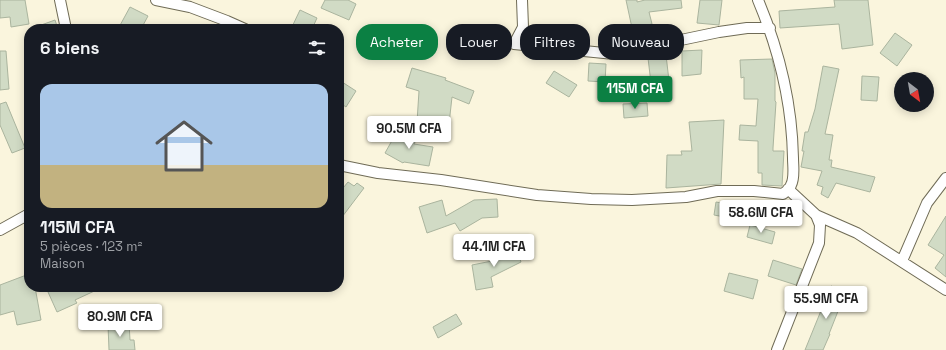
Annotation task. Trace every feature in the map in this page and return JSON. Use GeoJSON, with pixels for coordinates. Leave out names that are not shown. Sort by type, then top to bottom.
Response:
{"type":"FeatureCollection","features":[{"type":"Feature","properties":{"kind":"street"},"geometry":{"type":"LineString","coordinates":[[60,0],[65,24]]}},
{"type":"Feature","properties":{"kind":"street"},"geometry":{"type":"LineString","coordinates":[[156,0],[190,7],[235,24]]}},
{"type":"Feature","properties":{"kind":"street"},"geometry":{"type":"LineString","coordinates":[[522,0],[523,27],[514,44],[614,54],[719,32],[747,28],[770,28]]}},
{"type":"Feature","properties":{"kind":"street"},"geometry":{"type":"LineString","coordinates":[[344,166],[378,173],[441,180],[537,195],[591,199],[632,200],[686,197],[717,191],[754,191],[783,194],[792,184],[791,124],[782,72],[770,28],[758,0]]}},
{"type":"Feature","properties":{"kind":"street"},"geometry":{"type":"LineString","coordinates":[[902,261],[927,203],[946,178]]}},
{"type":"Feature","properties":{"kind":"street"},"geometry":{"type":"LineString","coordinates":[[788,189],[816,215],[857,233],[946,290]]}},
{"type":"Feature","properties":{"kind":"street"},"geometry":{"type":"LineString","coordinates":[[778,350],[819,243],[820,225],[816,215]]}},
{"type":"Feature","properties":{"kind":"street"},"geometry":{"type":"LineString","coordinates":[[0,230],[24,217]]}},
{"type":"Feature","properties":{"kind":"building"},"geometry":{"type":"Polygon","coordinates":[[[0,0],[25,0],[29,24],[11,27],[10,17],[0,18],[0,0]]]}},
{"type":"Feature","properties":{"kind":"building"},"geometry":{"type":"Polygon","coordinates":[[[325,0],[348,0],[356,4],[349,20],[321,8],[325,0]]]}},
{"type":"Feature","properties":{"kind":"building"},"geometry":{"type":"Polygon","coordinates":[[[626,0],[637,0],[637,2],[645,0],[681,0],[682,8],[649,12],[652,24],[631,24],[626,0]]]}},
{"type":"Feature","properties":{"kind":"building"},"geometry":{"type":"Polygon","coordinates":[[[700,0],[722,0],[719,25],[697,23],[700,0]]]}},
{"type":"Feature","properties":{"kind":"building"},"geometry":{"type":"Polygon","coordinates":[[[834,0],[868,0],[873,45],[842,49],[839,24],[780,28],[779,11],[835,7],[834,0]]]}},
{"type":"Feature","properties":{"kind":"building"},"geometry":{"type":"Polygon","coordinates":[[[130,7],[148,16],[144,24],[121,24],[130,7]]]}},
{"type":"Feature","properties":{"kind":"building"},"geometry":{"type":"Polygon","coordinates":[[[300,10],[317,18],[314,24],[293,24],[300,10]]]}},
{"type":"Feature","properties":{"kind":"building"},"geometry":{"type":"Polygon","coordinates":[[[55,20],[56,24],[44,24],[55,20]]]}},
{"type":"Feature","properties":{"kind":"building"},"geometry":{"type":"Polygon","coordinates":[[[895,33],[912,45],[897,66],[880,53],[895,33]]]}},
{"type":"Feature","properties":{"kind":"building"},"geometry":{"type":"Polygon","coordinates":[[[702,50],[701,74],[682,76],[682,60],[684,60],[684,51],[702,50]]]}},
{"type":"Feature","properties":{"kind":"building"},"geometry":{"type":"Polygon","coordinates":[[[0,51],[6,51],[9,89],[0,90],[0,51]]]}},
{"type":"Feature","properties":{"kind":"building"},"geometry":{"type":"Polygon","coordinates":[[[772,59],[775,73],[776,102],[773,151],[784,151],[782,186],[762,185],[762,173],[758,173],[758,141],[739,140],[740,125],[756,126],[758,99],[744,99],[744,77],[741,78],[740,60],[772,59]]]}},
{"type":"Feature","properties":{"kind":"building"},"geometry":{"type":"Polygon","coordinates":[[[648,60],[667,60],[671,98],[653,100],[648,60]]]}},
{"type":"Feature","properties":{"kind":"building"},"geometry":{"type":"Polygon","coordinates":[[[589,63],[606,64],[605,82],[588,81],[589,63]]]}},
{"type":"Feature","properties":{"kind":"building"},"geometry":{"type":"Polygon","coordinates":[[[823,66],[839,69],[825,134],[833,135],[829,160],[832,160],[831,167],[875,177],[870,192],[836,183],[828,198],[821,194],[823,187],[817,185],[822,171],[801,167],[805,132],[808,132],[815,109],[823,66]]]}},
{"type":"Feature","properties":{"kind":"building"},"geometry":{"type":"Polygon","coordinates":[[[412,68],[446,78],[445,80],[474,91],[469,104],[452,97],[449,124],[417,122],[419,91],[406,87],[412,68]]]}},
{"type":"Feature","properties":{"kind":"building"},"geometry":{"type":"Polygon","coordinates":[[[554,71],[577,85],[569,97],[546,83],[554,71]]]}},
{"type":"Feature","properties":{"kind":"building"},"geometry":{"type":"Polygon","coordinates":[[[862,76],[879,77],[877,101],[861,100],[862,76]]]}},
{"type":"Feature","properties":{"kind":"building"},"geometry":{"type":"Polygon","coordinates":[[[344,83],[356,91],[346,107],[344,106],[344,83]]]}},
{"type":"Feature","properties":{"kind":"building"},"geometry":{"type":"Polygon","coordinates":[[[6,102],[24,148],[12,153],[0,125],[0,104],[6,102]]]}},
{"type":"Feature","properties":{"kind":"building"},"geometry":{"type":"Polygon","coordinates":[[[647,103],[648,116],[624,118],[623,104],[647,103]]]}},
{"type":"Feature","properties":{"kind":"building"},"geometry":{"type":"Polygon","coordinates":[[[724,120],[721,184],[666,188],[667,155],[682,155],[681,151],[692,151],[689,122],[724,120]]]}},
{"type":"Feature","properties":{"kind":"building"},"geometry":{"type":"Polygon","coordinates":[[[399,128],[417,138],[414,144],[433,147],[429,166],[403,163],[385,153],[399,128]]]}},
{"type":"Feature","properties":{"kind":"building"},"geometry":{"type":"Polygon","coordinates":[[[348,182],[354,186],[357,183],[364,188],[344,214],[344,187],[348,182]]]}},
{"type":"Feature","properties":{"kind":"building"},"geometry":{"type":"Polygon","coordinates":[[[497,199],[498,217],[482,218],[460,231],[455,223],[427,233],[419,207],[442,200],[446,216],[474,200],[497,199]]]}},
{"type":"Feature","properties":{"kind":"building"},"geometry":{"type":"Polygon","coordinates":[[[716,202],[738,206],[735,219],[714,215],[716,202]]]}},
{"type":"Feature","properties":{"kind":"building"},"geometry":{"type":"Polygon","coordinates":[[[946,216],[946,277],[935,268],[944,255],[928,245],[946,216]]]}},
{"type":"Feature","properties":{"kind":"building"},"geometry":{"type":"Polygon","coordinates":[[[750,225],[775,232],[772,244],[747,237],[750,225]]]}},
{"type":"Feature","properties":{"kind":"building"},"geometry":{"type":"Polygon","coordinates":[[[515,246],[521,262],[491,277],[493,287],[476,290],[472,265],[492,261],[491,257],[515,246]]]}},
{"type":"Feature","properties":{"kind":"building"},"geometry":{"type":"Polygon","coordinates":[[[773,260],[802,269],[796,285],[768,276],[773,260]]]}},
{"type":"Feature","properties":{"kind":"building"},"geometry":{"type":"Polygon","coordinates":[[[729,273],[758,280],[753,299],[724,291],[729,273]]]}},
{"type":"Feature","properties":{"kind":"building"},"geometry":{"type":"Polygon","coordinates":[[[24,276],[24,292],[36,292],[41,320],[17,325],[14,311],[0,315],[0,285],[24,276]]]}},
{"type":"Feature","properties":{"kind":"building"},"geometry":{"type":"Polygon","coordinates":[[[831,286],[846,291],[830,334],[823,350],[805,350],[831,286]]]}},
{"type":"Feature","properties":{"kind":"building"},"geometry":{"type":"Polygon","coordinates":[[[48,292],[92,292],[75,300],[77,303],[57,312],[48,292]]]}},
{"type":"Feature","properties":{"kind":"building"},"geometry":{"type":"Polygon","coordinates":[[[456,314],[462,324],[438,338],[433,327],[456,314]]]}},
{"type":"Feature","properties":{"kind":"building"},"geometry":{"type":"Polygon","coordinates":[[[129,323],[130,340],[134,340],[135,350],[109,350],[108,325],[129,323]]]}}]}
